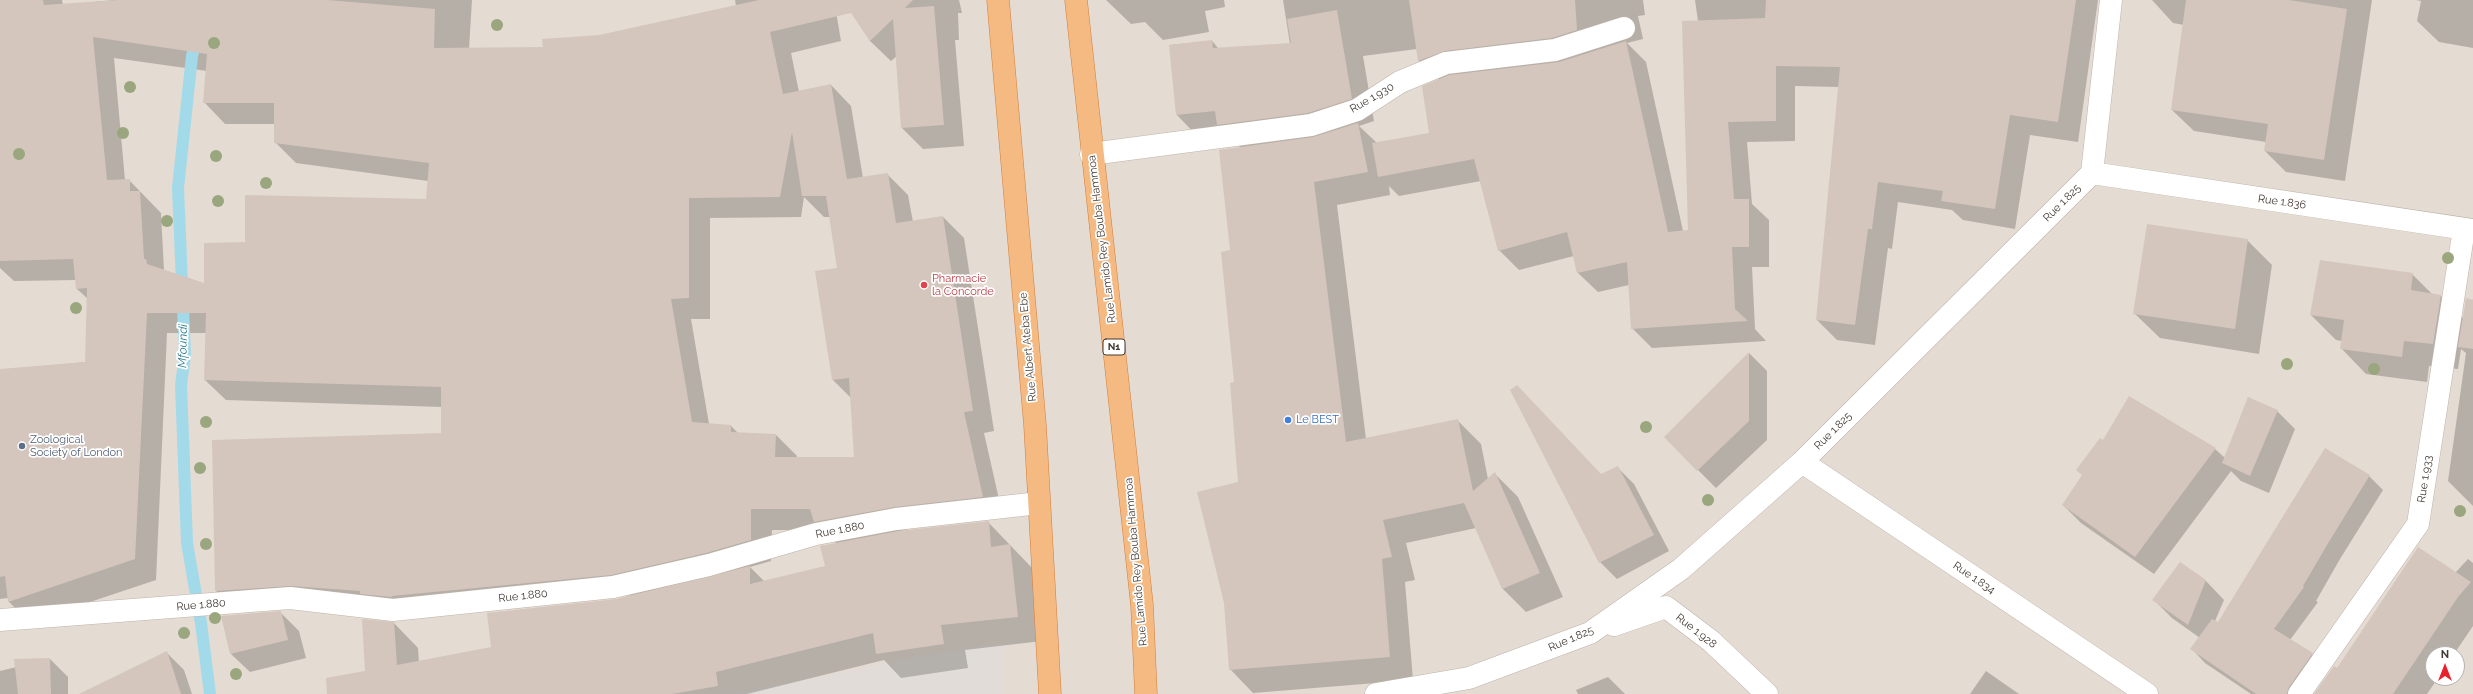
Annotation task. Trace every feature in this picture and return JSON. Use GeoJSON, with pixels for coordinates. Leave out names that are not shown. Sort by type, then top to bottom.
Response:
{"type":"FeatureCollection","features":[{"type":"Feature","properties":{"kind":"highway","name":"Rue Albert Ateba Ebe"},"geometry":{"type":"LineString","coordinates":[[998,0],[1035,426],[1050,694]]}},
{"type":"Feature","properties":{"kind":"highway","name":"Rue Lamido Rey Bouba Hammoa"},"geometry":{"type":"LineString","coordinates":[[1076,0],[1142,605],[1146,694]]}},
{"type":"Feature","properties":{"kind":"street"},"geometry":{"type":"LineString","coordinates":[[2092,173],[2111,0]]}},
{"type":"Feature","properties":{"kind":"street","name":"Rue 1.930"},"geometry":{"type":"LineString","coordinates":[[1092,154],[1312,125],[1357,110],[1400,82],[1446,63],[1555,50],[1624,28]]}},
{"type":"Feature","properties":{"kind":"street","name":"Rue 1.836"},"geometry":{"type":"LineString","coordinates":[[2092,173],[2469,229]]}},
{"type":"Feature","properties":{"kind":"street","name":"Rue 1.825"},"geometry":{"type":"LineString","coordinates":[[1376,694],[1470,678],[1590,634],[1681,569],[1802,462],[2092,173]]}},
{"type":"Feature","properties":{"kind":"street","name":"Rue 1.933"},"geometry":{"type":"LineString","coordinates":[[2299,694],[2418,524],[2469,229]]}},
{"type":"Feature","properties":{"kind":"street","name":"Rue 1.834"},"geometry":{"type":"LineString","coordinates":[[1802,462],[2147,694]]}},
{"type":"Feature","properties":{"kind":"street","name":"Rue 1.880"},"geometry":{"type":"LineString","coordinates":[[0,620],[290,598],[393,610],[613,587],[709,565],[816,534],[896,519],[1039,503]]}},
{"type":"Feature","properties":{"kind":"street","name":"Rue 1.928"},"geometry":{"type":"LineString","coordinates":[[1590,634],[1666,608],[1711,641],[1767,694]]}},
{"type":"Feature","properties":{"kind":"shaded area"},"geometry":{"type":"Polygon","coordinates":[[[0,0],[2473,0],[2473,694],[0,694],[0,0]]]}},
{"type":"Feature","properties":{"kind":"shaded area"},"geometry":{"type":"Polygon","coordinates":[[[1003,643],[1004,694],[731,694],[962,649],[1003,643]]]}},
{"type":"Feature","properties":{"kind":"building"},"geometry":{"type":"Polygon","coordinates":[[[0,0],[43,0],[44,5],[119,0],[327,0],[435,9],[434,48],[543,47],[542,39],[599,35],[759,0],[913,0],[905,8],[934,6],[944,125],[901,128],[893,19],[870,41],[851,13],[770,32],[783,94],[831,84],[847,179],[888,173],[896,223],[943,216],[973,411],[964,412],[983,497],[895,507],[814,522],[810,509],[751,509],[751,540],[706,553],[611,575],[392,597],[360,594],[360,591],[291,586],[215,591],[212,440],[441,433],[441,387],[204,380],[206,313],[147,313],[135,559],[8,602],[5,576],[0,577],[0,369],[85,362],[87,288],[76,289],[73,259],[0,261],[0,0]],[[93,37],[107,180],[130,179],[130,191],[140,191],[144,259],[146,259],[147,264],[204,283],[204,243],[245,242],[245,195],[426,199],[429,163],[274,143],[274,103],[203,103],[207,54],[93,37]],[[792,132],[780,197],[689,198],[689,298],[671,299],[692,422],[731,425],[731,432],[776,434],[775,457],[854,457],[849,378],[832,380],[815,271],[837,268],[826,196],[802,196],[792,132]]]}},
{"type":"Feature","properties":{"kind":"building"},"geometry":{"type":"Polygon","coordinates":[[[1409,0],[1575,0],[1577,30],[1552,38],[1445,51],[1418,61],[1409,0]]]}},
{"type":"Feature","properties":{"kind":"building"},"geometry":{"type":"Polygon","coordinates":[[[1766,0],[2076,0],[2058,122],[2010,115],[1995,209],[1941,201],[1943,191],[1878,182],[1872,229],[1868,229],[1855,325],[1816,320],[1840,67],[1776,66],[1776,121],[1728,122],[1734,199],[1749,199],[1749,247],[1732,247],[1735,309],[1748,321],[1631,329],[1627,262],[1577,273],[1567,232],[1498,251],[1474,159],[1378,177],[1372,143],[1429,133],[1422,86],[1449,75],[1559,62],[1626,41],[1668,232],[1688,230],[1682,21],[1765,18],[1766,0]]]}},
{"type":"Feature","properties":{"kind":"building"},"geometry":{"type":"Polygon","coordinates":[[[2186,0],[2289,0],[2347,9],[2324,160],[2264,151],[2268,124],[2171,110],[2186,0]]]}},
{"type":"Feature","properties":{"kind":"building"},"geometry":{"type":"Polygon","coordinates":[[[1337,10],[1352,99],[1308,113],[1217,125],[1215,111],[1176,115],[1169,45],[1212,40],[1213,48],[1291,43],[1287,19],[1337,10]]]}},
{"type":"Feature","properties":{"kind":"building"},"geometry":{"type":"Polygon","coordinates":[[[1358,123],[1368,172],[1314,182],[1346,442],[1458,419],[1473,491],[1495,472],[1540,573],[1502,589],[1464,503],[1383,520],[1392,557],[1382,559],[1390,657],[1229,670],[1224,603],[1197,492],[1238,482],[1230,383],[1234,382],[1221,252],[1230,250],[1219,150],[1313,137],[1358,123]]]}},
{"type":"Feature","properties":{"kind":"building"},"geometry":{"type":"Polygon","coordinates":[[[2147,224],[2248,239],[2235,329],[2133,314],[2147,224]]]}},
{"type":"Feature","properties":{"kind":"building"},"geometry":{"type":"Polygon","coordinates":[[[2320,260],[2413,273],[2411,290],[2441,295],[2433,344],[2404,341],[2402,357],[2340,349],[2344,320],[2310,315],[2320,260]]]}},
{"type":"Feature","properties":{"kind":"building"},"geometry":{"type":"Polygon","coordinates":[[[2466,298],[2473,300],[2473,349],[2458,347],[2466,298]]]}},
{"type":"Feature","properties":{"kind":"building"},"geometry":{"type":"Polygon","coordinates":[[[1749,352],[1749,421],[1697,471],[1664,437],[1749,352]]]}},
{"type":"Feature","properties":{"kind":"building"},"geometry":{"type":"Polygon","coordinates":[[[1517,385],[1601,474],[1618,466],[1654,535],[1599,563],[1510,390],[1517,385]]]}},
{"type":"Feature","properties":{"kind":"building"},"geometry":{"type":"Polygon","coordinates":[[[2129,396],[2216,448],[2135,557],[2062,505],[2082,475],[2076,470],[2100,438],[2103,440],[2129,396]]]}},
{"type":"Feature","properties":{"kind":"building"},"geometry":{"type":"Polygon","coordinates":[[[2248,397],[2278,410],[2250,476],[2222,463],[2248,397]]]}},
{"type":"Feature","properties":{"kind":"building"},"geometry":{"type":"Polygon","coordinates":[[[2325,448],[2370,475],[2327,545],[2303,586],[2304,587],[2274,629],[2313,653],[2289,687],[2287,694],[2256,694],[2190,649],[2212,619],[2218,622],[2325,448]]]}},
{"type":"Feature","properties":{"kind":"building"},"geometry":{"type":"Polygon","coordinates":[[[989,521],[991,547],[1010,544],[1018,617],[941,625],[944,644],[876,654],[873,633],[716,672],[718,686],[672,694],[327,694],[326,678],[365,671],[362,619],[394,622],[397,665],[491,647],[487,613],[616,599],[750,566],[750,584],[825,566],[820,546],[898,531],[989,521]]]}},
{"type":"Feature","properties":{"kind":"building"},"geometry":{"type":"Polygon","coordinates":[[[2418,547],[2471,582],[2458,597],[2393,694],[2314,694],[2334,666],[2337,668],[2418,547]]]}},
{"type":"Feature","properties":{"kind":"building"},"geometry":{"type":"Polygon","coordinates":[[[2180,562],[2206,580],[2188,625],[2152,600],[2180,562]]]}},
{"type":"Feature","properties":{"kind":"building"},"geometry":{"type":"Polygon","coordinates":[[[281,611],[288,640],[230,654],[221,616],[281,611]]]}},
{"type":"Feature","properties":{"kind":"building"},"geometry":{"type":"Polygon","coordinates":[[[167,651],[181,694],[79,694],[167,651]]]}},
{"type":"Feature","properties":{"kind":"building"},"geometry":{"type":"Polygon","coordinates":[[[50,658],[51,694],[18,694],[14,659],[50,658]]]}},
{"type":"Feature","properties":{"kind":"waterway","name":"Mfoundi"},"geometry":{"type":"LineString","coordinates":[[197,36],[192,56],[178,188],[185,355],[181,385],[187,543],[201,623],[210,694]]}},
{"type":"Feature","properties":{"kind":"place","name":"Pharmacie la Concorde"},"geometry":{"type":"Point","coordinates":[924,285]}},
{"type":"Feature","properties":{"kind":"place","name":"Le BEST"},"geometry":{"type":"Point","coordinates":[1288,420]}},
{"type":"Feature","properties":{"kind":"place","name":"Zoological Society of London"},"geometry":{"type":"Point","coordinates":[22,446]}}]}
